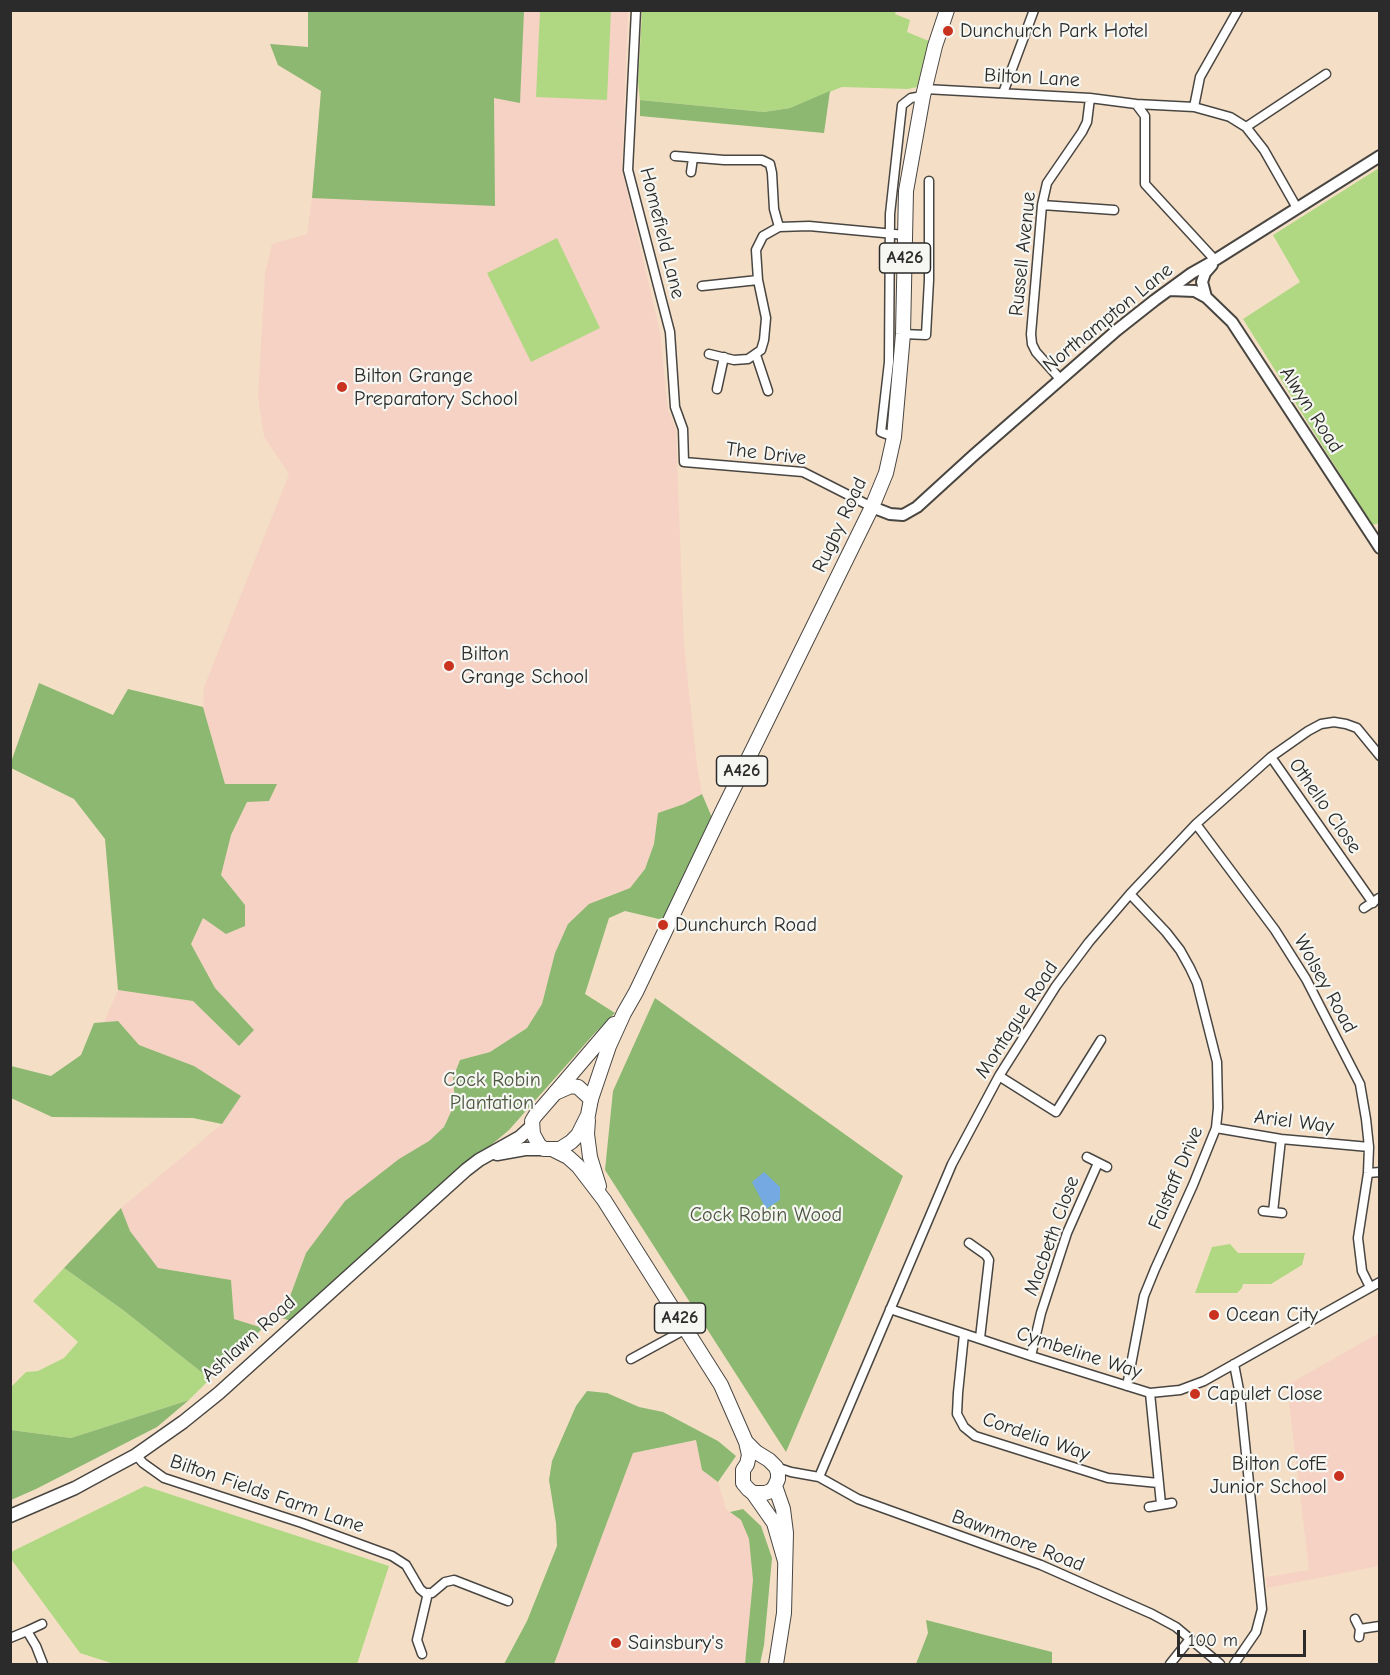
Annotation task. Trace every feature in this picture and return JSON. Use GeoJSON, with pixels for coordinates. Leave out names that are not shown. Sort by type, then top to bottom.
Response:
{"type":"FeatureCollection","features":[{"type":"Feature","properties":{"kind":"main road","name":"Rugby Road"},"geometry":{"type":"LineString","coordinates":[[624,1013],[872,507],[885,473],[894,437],[903,334],[906,191],[924,92],[935,46],[947,10]]}},
{"type":"Feature","properties":{"kind":"main road"},"geometry":{"type":"LineString","coordinates":[[555,1093],[571,1086],[578,1087],[591,1099],[588,1115],[578,1136],[564,1147],[549,1149],[536,1140],[532,1126],[535,1116],[624,1013]]}},
{"type":"Feature","properties":{"kind":"main road","name":"A426"},"geometry":{"type":"LineString","coordinates":[[591,1099],[609,1046],[624,1013]]}},
{"type":"Feature","properties":{"kind":"main road","name":"A426"},"geometry":{"type":"LineString","coordinates":[[588,1115],[587,1134],[592,1167],[604,1200]]}},
{"type":"Feature","properties":{"kind":"main road","name":"Ashlawn Road"},"geometry":{"type":"LineString","coordinates":[[10,1516],[75,1488],[136,1455],[183,1422],[219,1393],[466,1170],[520,1137],[532,1126]]}},
{"type":"Feature","properties":{"kind":"main road","name":"Ashlawn Road"},"geometry":{"type":"LineString","coordinates":[[489,1155],[525,1149],[549,1149]]}},
{"type":"Feature","properties":{"kind":"main road","name":"A426"},"geometry":{"type":"LineString","coordinates":[[549,1149],[568,1157],[578,1166],[604,1200],[721,1385],[746,1442],[748,1455],[747,1464],[743,1470],[743,1483],[774,1523],[785,1561]]}},
{"type":"Feature","properties":{"kind":"main road","name":"A426"},"geometry":{"type":"LineString","coordinates":[[746,1442],[763,1458],[769,1460],[776,1477],[783,1509],[786,1533],[784,1613],[776,1665]]}},
{"type":"Feature","properties":{"kind":"main road"},"geometry":{"type":"LineString","coordinates":[[747,1464],[752,1460],[763,1458]]}},
{"type":"Feature","properties":{"kind":"main road"},"geometry":{"type":"LineString","coordinates":[[753,1493],[765,1494],[776,1477]]}},
{"type":"Feature","properties":{"kind":"street","name":"Homefield Lane"},"geometry":{"type":"LineString","coordinates":[[636,10],[628,170],[670,332],[675,407],[683,429],[684,462]]}},
{"type":"Feature","properties":{"kind":"street"},"geometry":{"type":"LineString","coordinates":[[1004,93],[1034,10]]}},
{"type":"Feature","properties":{"kind":"street"},"geometry":{"type":"LineString","coordinates":[[1194,107],[1200,77],[1238,10]]}},
{"type":"Feature","properties":{"kind":"street"},"geometry":{"type":"LineString","coordinates":[[1246,127],[1326,74]]}},
{"type":"Feature","properties":{"kind":"street","name":"Bilton Lane"},"geometry":{"type":"LineString","coordinates":[[924,92],[1004,93],[1090,98],[1136,104],[1194,107],[1230,117],[1246,127],[1264,150],[1297,208]]}},
{"type":"Feature","properties":{"kind":"street"},"geometry":{"type":"LineString","coordinates":[[894,437],[881,432],[889,362],[890,214],[902,105],[924,92]]}},
{"type":"Feature","properties":{"kind":"street","name":"Russell Avenue"},"geometry":{"type":"LineString","coordinates":[[1061,380],[1036,352],[1031,334],[1042,205],[1047,183],[1087,122],[1090,98]]}},
{"type":"Feature","properties":{"kind":"street"},"geometry":{"type":"LineString","coordinates":[[1136,104],[1145,116],[1145,184],[1215,260],[1205,273],[1202,282],[1206,297]]}},
{"type":"Feature","properties":{"kind":"street"},"geometry":{"type":"LineString","coordinates":[[675,156],[762,160],[770,164],[774,209],[779,227]]}},
{"type":"Feature","properties":{"kind":"street","name":"Northampton Lane"},"geometry":{"type":"LineString","coordinates":[[872,507],[890,514],[903,515],[916,507],[1117,330],[1169,290],[1192,273],[1380,156]]}},
{"type":"Feature","properties":{"kind":"street"},"geometry":{"type":"LineString","coordinates":[[691,172],[693,158]]}},
{"type":"Feature","properties":{"kind":"street"},"geometry":{"type":"LineString","coordinates":[[903,334],[926,339],[929,280],[929,181]]}},
{"type":"Feature","properties":{"kind":"street"},"geometry":{"type":"LineString","coordinates":[[1042,205],[1114,210]]}},
{"type":"Feature","properties":{"kind":"street"},"geometry":{"type":"LineString","coordinates":[[890,214],[906,214]]}},
{"type":"Feature","properties":{"kind":"street"},"geometry":{"type":"LineString","coordinates":[[709,354],[734,360],[748,359],[761,350],[766,318],[758,280],[756,250],[764,236],[779,227],[809,226],[905,235]]}},
{"type":"Feature","properties":{"kind":"street"},"geometry":{"type":"LineString","coordinates":[[702,286],[758,280]]}},
{"type":"Feature","properties":{"kind":"street"},"geometry":{"type":"LineString","coordinates":[[1169,290],[1195,291],[1206,297]]}},
{"type":"Feature","properties":{"kind":"street","name":"Alwyn Road"},"geometry":{"type":"LineString","coordinates":[[1206,297],[1232,322],[1380,548]]}},
{"type":"Feature","properties":{"kind":"street"},"geometry":{"type":"LineString","coordinates":[[756,355],[768,391]]}},
{"type":"Feature","properties":{"kind":"street"},"geometry":{"type":"LineString","coordinates":[[717,389],[724,357]]}},
{"type":"Feature","properties":{"kind":"street","name":"The Drive"},"geometry":{"type":"LineString","coordinates":[[684,462],[803,472],[872,507]]}},
{"type":"Feature","properties":{"kind":"street","name":"Montague Road"},"geometry":{"type":"LineString","coordinates":[[819,1477],[952,1164],[999,1076],[1056,986],[1089,942],[1130,894],[1196,824],[1271,757],[1308,731],[1321,724],[1334,722],[1346,724],[1357,728],[1380,756]]}},
{"type":"Feature","properties":{"kind":"street","name":"Othello Close"},"geometry":{"type":"LineString","coordinates":[[1271,757],[1376,900],[1364,908]]}},
{"type":"Feature","properties":{"kind":"street","name":"Wolsey Road"},"geometry":{"type":"LineString","coordinates":[[1196,824],[1275,930],[1306,979],[1359,1084],[1369,1148],[1368,1173],[1358,1238],[1362,1271],[1370,1287]]}},
{"type":"Feature","properties":{"kind":"street","name":"Falstaff Drive"},"geometry":{"type":"LineString","coordinates":[[1127,1386],[1144,1296],[1216,1128],[1218,1108],[1217,1062],[1197,983],[1180,950],[1130,894]]}},
{"type":"Feature","properties":{"kind":"street"},"geometry":{"type":"LineString","coordinates":[[999,1076],[1056,1112],[1101,1040]]}},
{"type":"Feature","properties":{"kind":"street","name":"Ariel Way"},"geometry":{"type":"LineString","coordinates":[[1216,1128],[1281,1139],[1369,1148]]}},
{"type":"Feature","properties":{"kind":"street"},"geometry":{"type":"LineString","coordinates":[[1263,1211],[1277,1213],[1281,1139]]}},
{"type":"Feature","properties":{"kind":"street","name":"Macbeth Close"},"geometry":{"type":"LineString","coordinates":[[1087,1157],[1107,1167]]}},
{"type":"Feature","properties":{"kind":"street","name":"Macbeth Close"},"geometry":{"type":"LineString","coordinates":[[1031,1356],[1041,1313],[1067,1233],[1098,1163]]}},
{"type":"Feature","properties":{"kind":"street"},"geometry":{"type":"LineString","coordinates":[[1368,1173],[1380,1172]]}},
{"type":"Feature","properties":{"kind":"street"},"geometry":{"type":"LineString","coordinates":[[969,1243],[986,1255],[989,1260],[980,1338]]}},
{"type":"Feature","properties":{"kind":"street","name":"Cymbeline Way"},"geometry":{"type":"LineString","coordinates":[[890,1309],[1150,1393],[1180,1390],[1204,1381],[1380,1282]]}},
{"type":"Feature","properties":{"kind":"street"},"geometry":{"type":"LineString","coordinates":[[631,1359],[686,1329]]}},
{"type":"Feature","properties":{"kind":"street","name":"Cordelia Way"},"geometry":{"type":"LineString","coordinates":[[964,1334],[957,1393],[957,1414],[964,1427],[975,1436],[1108,1478],[1158,1483]]}},
{"type":"Feature","properties":{"kind":"street"},"geometry":{"type":"LineString","coordinates":[[1234,1364],[1241,1406],[1262,1609],[1256,1632],[1234,1665]]}},
{"type":"Feature","properties":{"kind":"street"},"geometry":{"type":"LineString","coordinates":[[1150,1393],[1161,1504]]}},
{"type":"Feature","properties":{"kind":"street","name":"Bilton Fields Farm Lane"},"geometry":{"type":"LineString","coordinates":[[136,1455],[164,1478],[303,1523],[392,1556],[406,1565],[420,1589],[428,1593]]}},
{"type":"Feature","properties":{"kind":"street","name":"Bawnmore Road"},"geometry":{"type":"LineString","coordinates":[[776,1477],[791,1472],[819,1477],[858,1499],[1041,1565],[1176,1627],[1220,1665]]}},
{"type":"Feature","properties":{"kind":"street"},"geometry":{"type":"LineString","coordinates":[[1149,1507],[1172,1503]]}},
{"type":"Feature","properties":{"kind":"street"},"geometry":{"type":"LineString","coordinates":[[422,1654],[417,1640],[428,1593],[432,1593],[445,1582],[454,1580],[508,1601]]}},
{"type":"Feature","properties":{"kind":"street"},"geometry":{"type":"LineString","coordinates":[[1355,1619],[1360,1633],[1380,1626]]}},
{"type":"Feature","properties":{"kind":"street"},"geometry":{"type":"LineString","coordinates":[[10,1638],[42,1624]]}},
{"type":"Feature","properties":{"kind":"street"},"geometry":{"type":"LineString","coordinates":[[27,1631],[43,1665]]}},
{"type":"Feature","properties":{"kind":"street"},"geometry":{"type":"LineString","coordinates":[[1170,1665],[1190,1639]]}},
{"type":"Feature","properties":{"kind":"shaded area","name":"Bilton Grange School"},"geometry":{"type":"Polygon","coordinates":[[[308,11],[628,11],[622,169],[660,332],[668,410],[676,428],[684,645],[702,794],[684,804],[658,813],[654,844],[645,869],[630,888],[607,896],[555,953],[542,1004],[527,1028],[490,1052],[460,1060],[453,1078],[455,1103],[444,1127],[429,1141],[399,1159],[306,1253],[282,1318],[263,1328],[234,1319],[231,1280],[158,1268],[130,1231],[121,1208],[222,1124],[241,1096],[194,1066],[139,1045],[118,1021],[104,1022],[118,990],[193,1001],[239,1046],[254,1030],[215,988],[191,944],[203,918],[245,905],[221,875],[231,835],[247,802],[277,784],[225,784],[203,707],[204,687],[289,474],[264,437],[258,396],[265,274],[272,244],[307,234],[321,91],[278,65],[270,44],[308,47],[308,11]]]}},
{"type":"Feature","properties":{"kind":"shaded area","name":"Bilton CofE Junior School"},"geometry":{"type":"Polygon","coordinates":[[[1379,1333],[1379,1566],[1267,1588],[1266,1577],[1309,1570],[1287,1385],[1379,1333]]]}},
{"type":"Feature","properties":{"kind":"shaded area"},"geometry":{"type":"Polygon","coordinates":[[[696,1440],[702,1470],[718,1482],[726,1509],[741,1520],[749,1539],[753,1580],[745,1664],[554,1664],[633,1453],[696,1440]]]}},
{"type":"Feature","properties":{"kind":"green space"},"geometry":{"type":"Polygon","coordinates":[[[308,11],[524,11],[520,103],[494,98],[495,206],[312,198],[321,91],[278,65],[270,44],[308,47],[308,11]]]}},
{"type":"Feature","properties":{"kind":"green space"},"geometry":{"type":"Polygon","coordinates":[[[540,11],[611,11],[607,100],[536,97],[540,11]]]}},
{"type":"Feature","properties":{"kind":"green space"},"geometry":{"type":"Polygon","coordinates":[[[642,11],[896,11],[895,14],[910,20],[907,32],[929,41],[917,87],[908,89],[842,87],[790,108],[764,112],[640,100],[638,82],[642,11]]]}},
{"type":"Feature","properties":{"kind":"green space"},"geometry":{"type":"Polygon","coordinates":[[[830,91],[824,133],[640,116],[640,100],[764,112],[790,108],[830,91]]]}},
{"type":"Feature","properties":{"kind":"green space"},"geometry":{"type":"Polygon","coordinates":[[[1379,168],[1380,523],[1372,525],[1243,319],[1300,282],[1273,235],[1379,168]]]}},
{"type":"Feature","properties":{"kind":"green space"},"geometry":{"type":"Polygon","coordinates":[[[557,238],[600,328],[531,362],[487,273],[557,238]]]}},
{"type":"Feature","properties":{"kind":"green space"},"geometry":{"type":"Polygon","coordinates":[[[39,683],[113,715],[128,689],[203,707],[225,784],[277,784],[269,801],[247,802],[231,835],[221,875],[245,905],[245,926],[226,934],[203,918],[191,944],[215,988],[254,1030],[239,1046],[193,1001],[118,990],[105,839],[74,799],[11,768],[11,762],[39,683]]]}},
{"type":"Feature","properties":{"kind":"green space","name":"Cock Robin Plantation"},"geometry":{"type":"Polygon","coordinates":[[[702,794],[713,820],[663,920],[625,911],[609,918],[585,994],[615,1013],[509,1130],[390,1230],[291,1321],[282,1318],[306,1253],[345,1201],[399,1159],[429,1141],[444,1127],[455,1103],[453,1078],[460,1060],[490,1052],[527,1028],[542,1004],[555,953],[568,924],[589,904],[630,888],[645,869],[654,844],[658,813],[684,804],[702,794]]]}},
{"type":"Feature","properties":{"kind":"green space","name":"Cock Robin Wood"},"geometry":{"type":"Polygon","coordinates":[[[655,998],[903,1176],[786,1452],[605,1170],[613,1091],[655,998]]]}},
{"type":"Feature","properties":{"kind":"green space"},"geometry":{"type":"Polygon","coordinates":[[[118,1021],[139,1045],[194,1066],[241,1096],[222,1124],[193,1118],[52,1117],[11,1098],[11,1066],[51,1076],[81,1055],[94,1023],[118,1021]]]}},
{"type":"Feature","properties":{"kind":"green space"},"geometry":{"type":"Polygon","coordinates":[[[121,1208],[130,1231],[158,1268],[231,1280],[234,1319],[263,1328],[210,1379],[123,1310],[64,1268],[121,1208]]]}},
{"type":"Feature","properties":{"kind":"green space"},"geometry":{"type":"Polygon","coordinates":[[[1230,1244],[1238,1253],[1305,1253],[1302,1265],[1271,1284],[1243,1284],[1237,1293],[1195,1293],[1212,1247],[1230,1244]]]}},
{"type":"Feature","properties":{"kind":"green space"},"geometry":{"type":"Polygon","coordinates":[[[64,1268],[123,1310],[210,1379],[189,1400],[71,1438],[11,1430],[11,1387],[26,1372],[38,1371],[64,1358],[78,1342],[33,1301],[64,1268]]]}},
{"type":"Feature","properties":{"kind":"green space"},"geometry":{"type":"Polygon","coordinates":[[[587,1391],[607,1393],[639,1407],[663,1412],[718,1441],[736,1456],[718,1482],[702,1470],[696,1440],[633,1453],[554,1664],[504,1664],[527,1621],[557,1546],[549,1480],[552,1461],[576,1406],[587,1391]]]}},
{"type":"Feature","properties":{"kind":"green space"},"geometry":{"type":"Polygon","coordinates":[[[189,1400],[157,1427],[11,1500],[11,1430],[71,1438],[189,1400]]]}},
{"type":"Feature","properties":{"kind":"green space"},"geometry":{"type":"Polygon","coordinates":[[[145,1486],[389,1566],[357,1664],[114,1664],[80,1653],[11,1559],[11,1552],[145,1486]]]}},
{"type":"Feature","properties":{"kind":"green space"},"geometry":{"type":"Polygon","coordinates":[[[743,1509],[761,1526],[772,1558],[764,1645],[760,1664],[745,1664],[753,1580],[749,1539],[741,1520],[730,1512],[743,1509]]]}},
{"type":"Feature","properties":{"kind":"green space"},"geometry":{"type":"Polygon","coordinates":[[[926,1620],[1052,1652],[1052,1664],[916,1664],[928,1633],[926,1620]]]}},
{"type":"Feature","properties":{"kind":"water"},"geometry":{"type":"Polygon","coordinates":[[[764,1172],[780,1187],[780,1200],[766,1209],[752,1182],[764,1172]]]}},
{"type":"Feature","properties":{"kind":"place","name":"Dunchurch Park Hotel"},"geometry":{"type":"Point","coordinates":[948,31]}},
{"type":"Feature","properties":{"kind":"place","name":"Bilton Grange Preparatory School"},"geometry":{"type":"Point","coordinates":[342,387]}},
{"type":"Feature","properties":{"kind":"place","name":"Bilton Grange School"},"geometry":{"type":"Point","coordinates":[449,666]}},
{"type":"Feature","properties":{"kind":"place","name":"Dunchurch Road"},"geometry":{"type":"Point","coordinates":[663,925]}},
{"type":"Feature","properties":{"kind":"place","name":"Ocean City"},"geometry":{"type":"Point","coordinates":[1214,1315]}},
{"type":"Feature","properties":{"kind":"place","name":"Capulet Close"},"geometry":{"type":"Point","coordinates":[1195,1394]}},
{"type":"Feature","properties":{"kind":"place","name":"Bilton CofE Junior School"},"geometry":{"type":"Point","coordinates":[1339,1476]}},
{"type":"Feature","properties":{"kind":"place","name":"Sainsbury's"},"geometry":{"type":"Point","coordinates":[616,1643]}}]}
